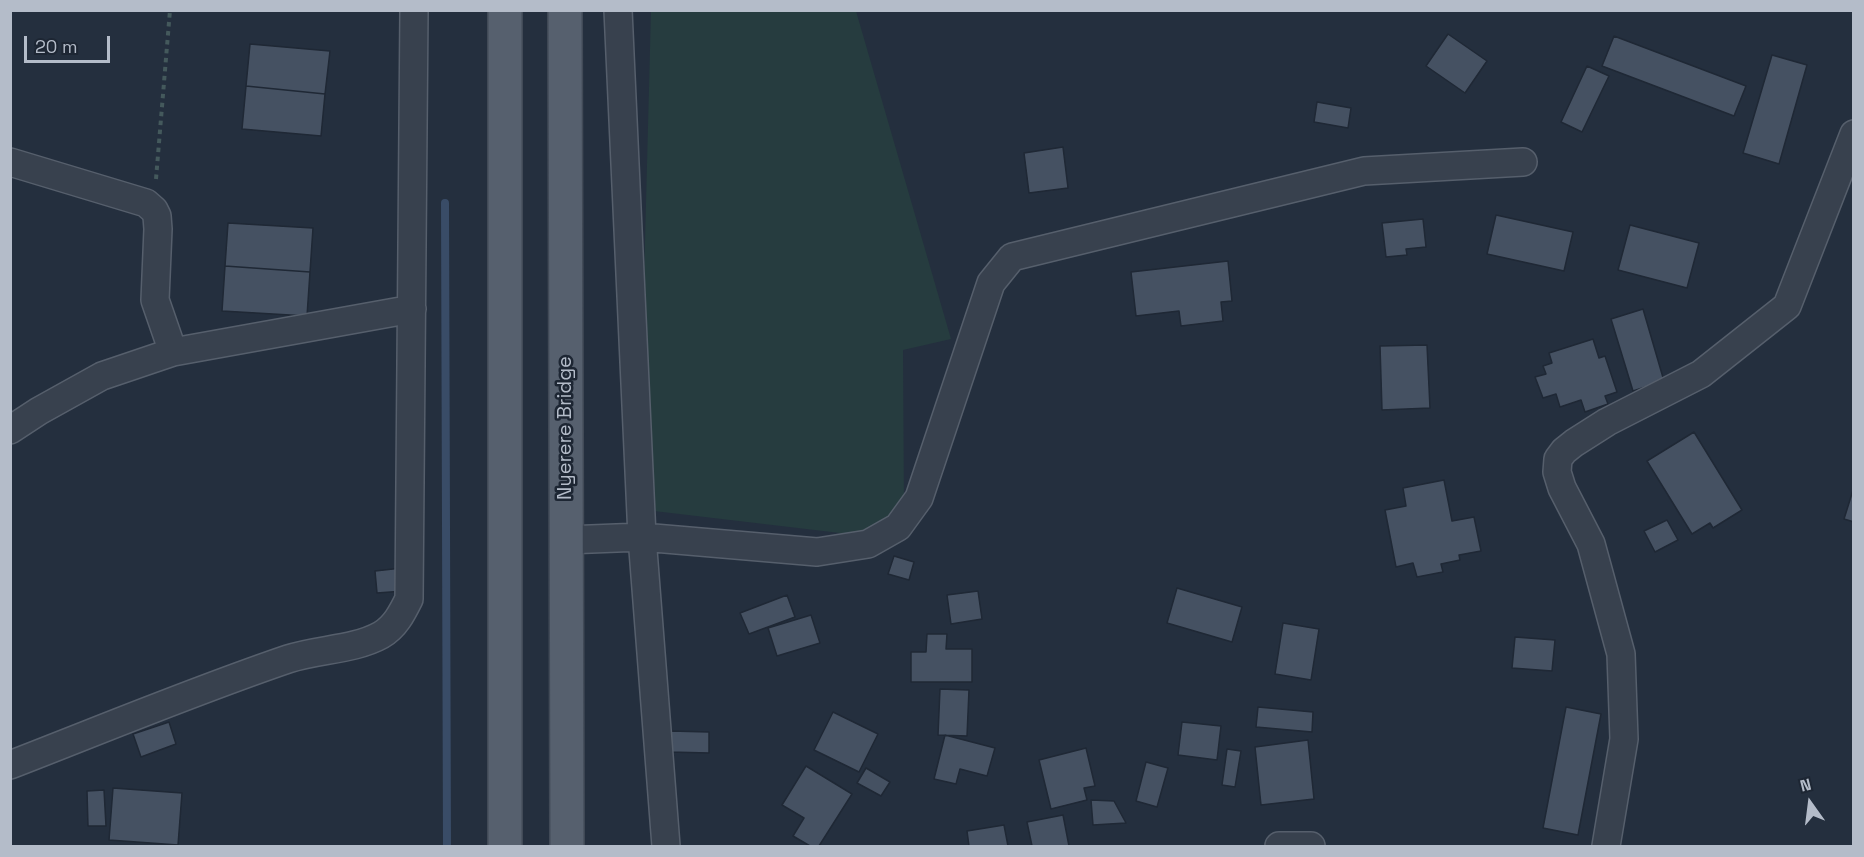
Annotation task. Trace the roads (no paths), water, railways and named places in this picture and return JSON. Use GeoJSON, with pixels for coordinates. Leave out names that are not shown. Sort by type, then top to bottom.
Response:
{"type":"FeatureCollection","features":[{"type":"Feature","properties":{"kind":"main road"},"geometry":{"type":"LineString","coordinates":[[505,10],[505,846]]}},
{"type":"Feature","properties":{"kind":"main road","name":"Nyerere Bridge"},"geometry":{"type":"LineString","coordinates":[[565,10],[567,846]]}},
{"type":"Feature","properties":{"kind":"street"},"geometry":{"type":"LineString","coordinates":[[10,765],[197,692],[292,658],[363,642],[382,634],[397,622],[409,600],[414,10]]}},
{"type":"Feature","properties":{"kind":"street"},"geometry":{"type":"LineString","coordinates":[[618,10],[642,537],[666,846]]}},
{"type":"Feature","properties":{"kind":"street"},"geometry":{"type":"LineString","coordinates":[[1606,846],[1624,739],[1621,654],[1591,544],[1562,488],[1557,472],[1558,459],[1574,442],[1607,422],[1701,374],[1787,306],[1854,134]]}},
{"type":"Feature","properties":{"kind":"street"},"geometry":{"type":"LineString","coordinates":[[10,162],[146,203],[154,210],[158,229],[155,300],[173,352]]}},
{"type":"Feature","properties":{"kind":"street"},"geometry":{"type":"LineString","coordinates":[[566,540],[642,537],[817,552],[868,544],[898,527],[920,498],[991,282],[1012,257],[1364,171],[1523,162]]}},
{"type":"Feature","properties":{"kind":"street"},"geometry":{"type":"LineString","coordinates":[[10,430],[102,376],[173,352],[412,309]]}},
{"type":"Feature","properties":{"kind":"street"},"geometry":{"type":"LineString","coordinates":[[1279,846],[1311,846]]}},
{"type":"Feature","properties":{"kind":"waterway"},"geometry":{"type":"LineString","coordinates":[[445,203],[447,846]]}}]}
